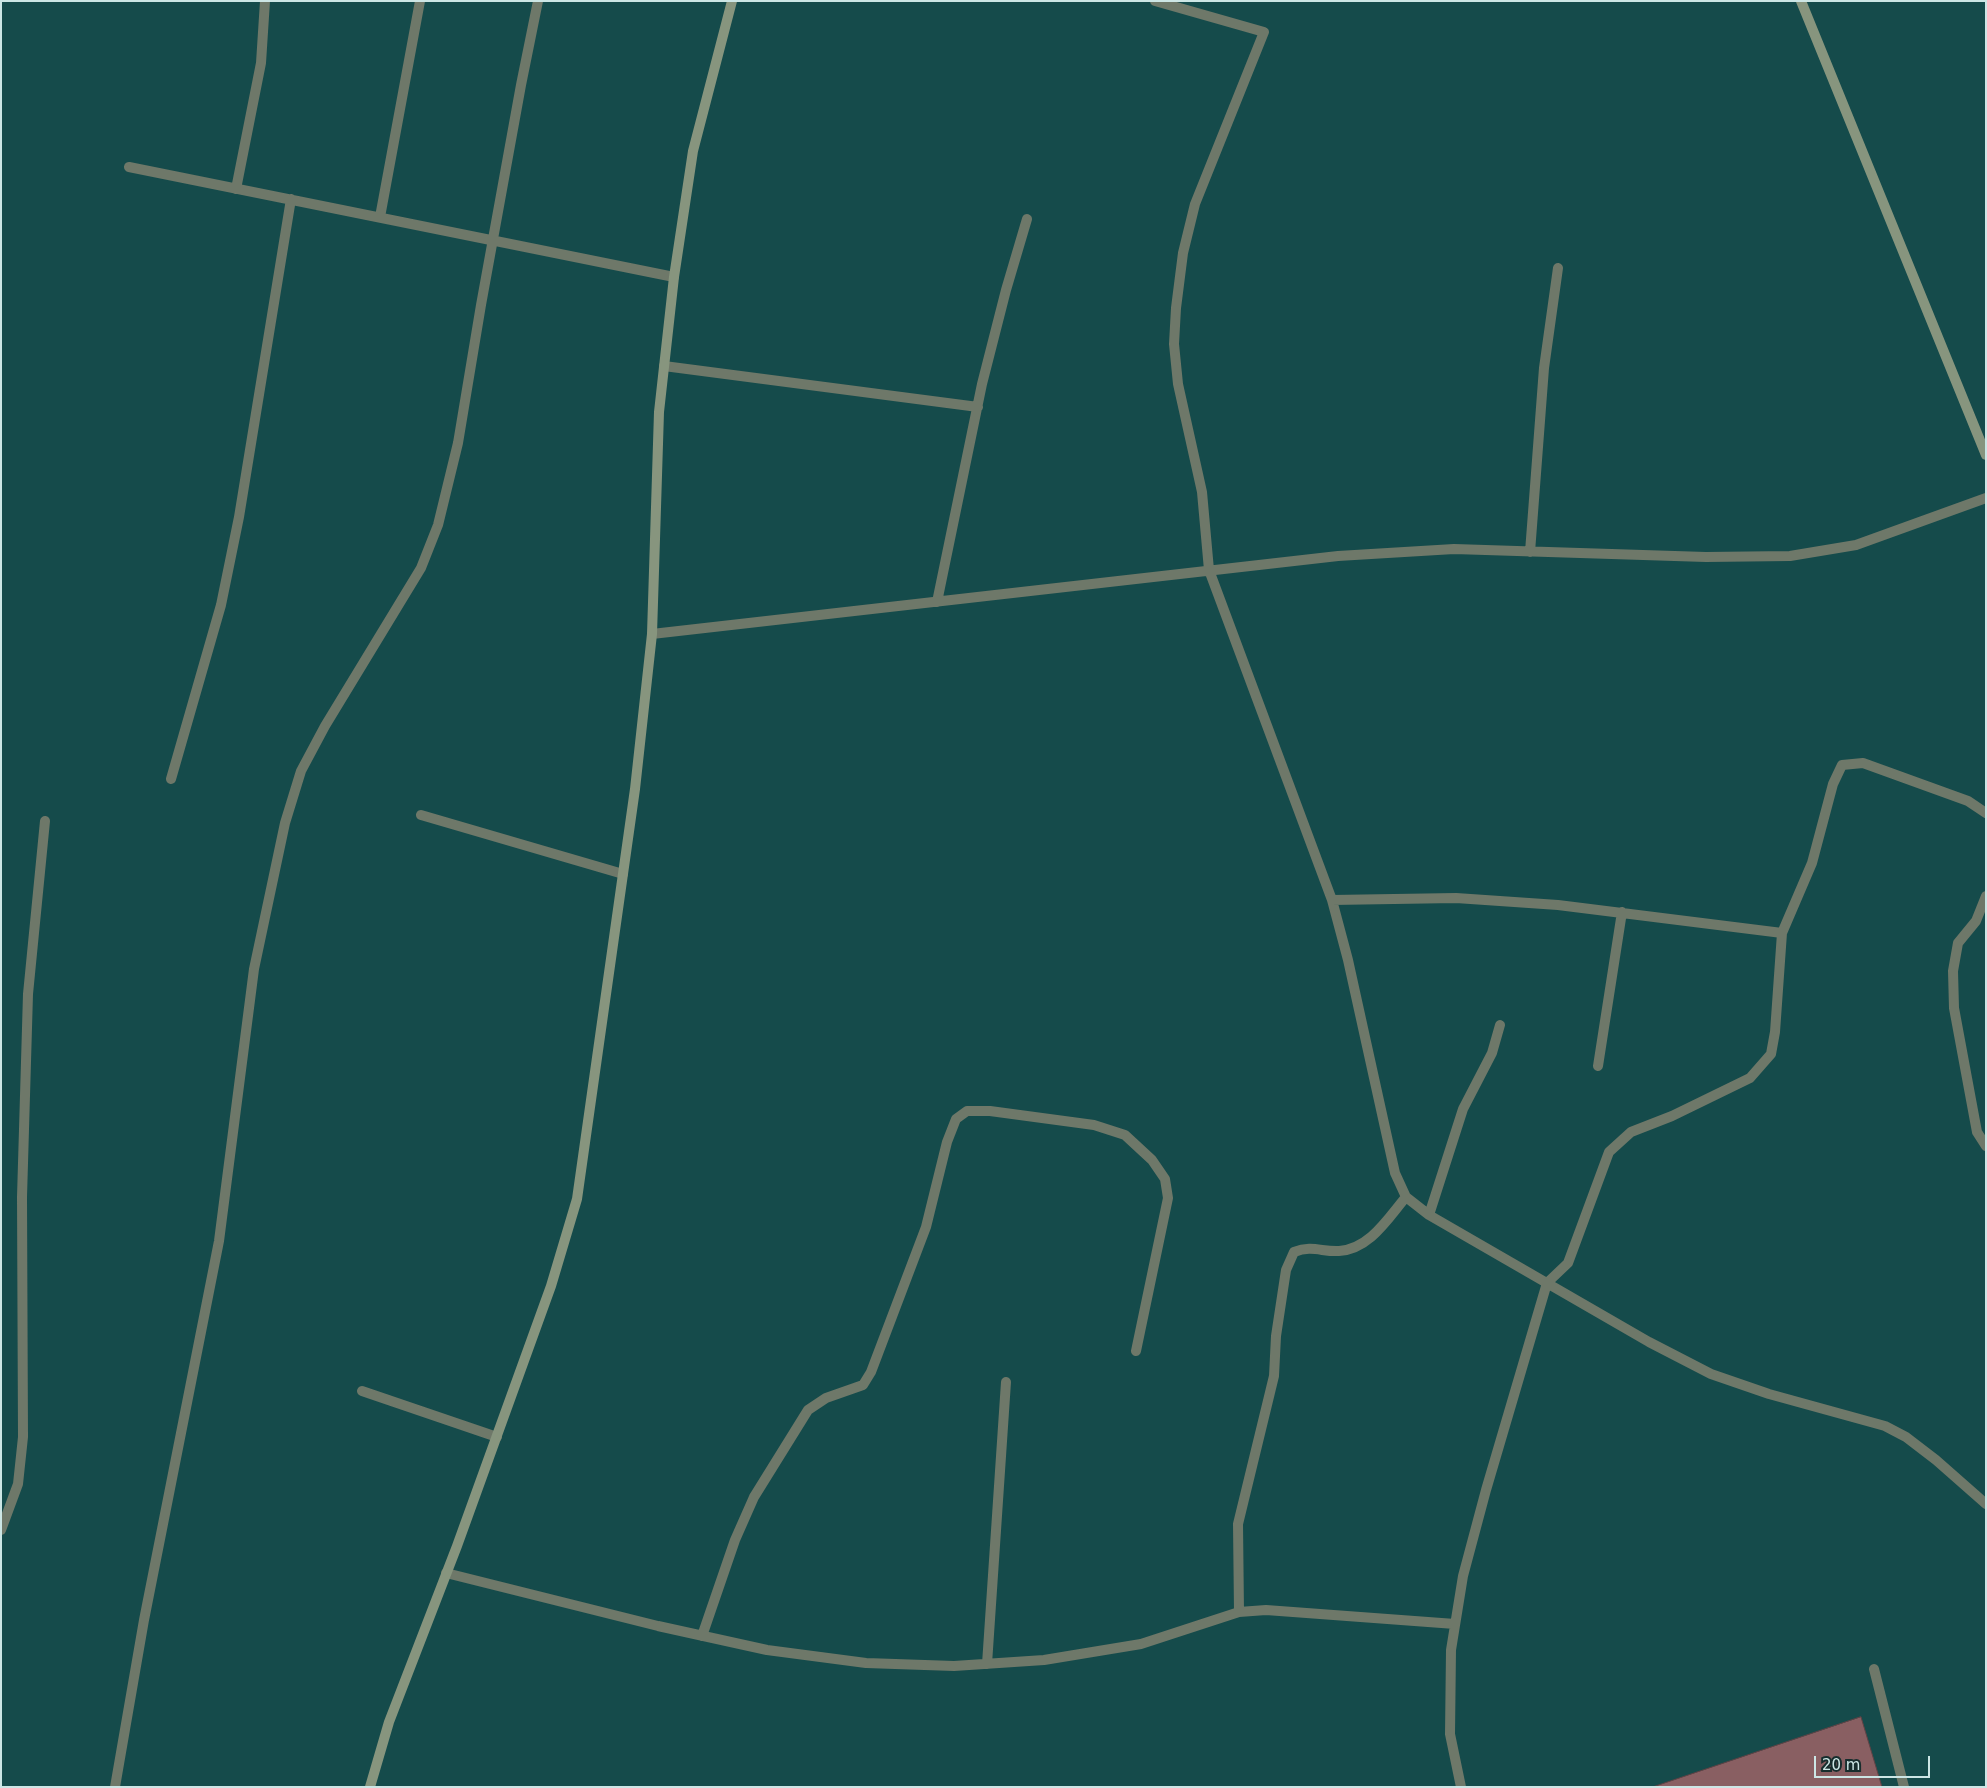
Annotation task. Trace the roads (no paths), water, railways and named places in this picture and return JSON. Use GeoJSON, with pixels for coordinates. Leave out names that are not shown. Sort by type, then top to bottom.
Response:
{"type":"FeatureCollection","features":[{"type":"Feature","properties":{"kind":"street"},"geometry":{"type":"LineString","coordinates":[[236,188],[261,63],[265,1]]}},
{"type":"Feature","properties":{"kind":"street"},"geometry":{"type":"LineString","coordinates":[[380,217],[420,1]]}},
{"type":"Feature","properties":{"kind":"street"},"geometry":{"type":"LineString","coordinates":[[114,1787],[144,1620],[219,1242],[254,969],[285,823],[301,771],[325,726],[421,568],[438,525],[458,443],[521,85],[538,1]]}},
{"type":"Feature","properties":{"kind":"street"},"geometry":{"type":"LineString","coordinates":[[370,1787],[389,1722],[552,1286],[577,1199],[635,789],[652,634],[659,412],[674,277],[693,151],[732,1]]}},
{"type":"Feature","properties":{"kind":"street"},"geometry":{"type":"LineString","coordinates":[[1155,1],[1264,32],[1195,204],[1183,253],[1176,308],[1174,344],[1178,384],[1202,492],[1208,570],[1332,900],[1350,969],[1395,1173],[1406,1196],[1429,1215],[1649,1342],[1711,1374],[1769,1394],[1885,1426],[1906,1436],[1986,1504]]}},
{"type":"Feature","properties":{"kind":"street"},"geometry":{"type":"LineString","coordinates":[[1800,1],[1986,455]]}},
{"type":"Feature","properties":{"kind":"street"},"geometry":{"type":"LineString","coordinates":[[129,167],[674,277]]}},
{"type":"Feature","properties":{"kind":"street"},"geometry":{"type":"LineString","coordinates":[[171,780],[222,605],[239,517],[291,200]]}},
{"type":"Feature","properties":{"kind":"street"},"geometry":{"type":"LineString","coordinates":[[937,602],[978,407],[1006,290],[1027,219]]}},
{"type":"Feature","properties":{"kind":"street"},"geometry":{"type":"LineString","coordinates":[[1530,552],[1544,368],[1558,268]]}},
{"type":"Feature","properties":{"kind":"street"},"geometry":{"type":"LineString","coordinates":[[664,366],[978,407]]}},
{"type":"Feature","properties":{"kind":"street"},"geometry":{"type":"LineString","coordinates":[[652,634],[1338,556],[1454,549],[1706,558],[1790,556],[1856,545],[1986,498]]}},
{"type":"Feature","properties":{"kind":"street"},"geometry":{"type":"LineString","coordinates":[[1461,1787],[1450,1734],[1451,1650],[1462,1576],[1547,1283],[1568,1263],[1609,1152],[1631,1132],[1672,1116],[1750,1078],[1771,1054],[1775,1032],[1782,933],[1812,863],[1833,784],[1842,765],[1863,764],[1968,801],[1986,813]]}},
{"type":"Feature","properties":{"kind":"street"},"geometry":{"type":"LineString","coordinates":[[421,815],[623,874]]}},
{"type":"Feature","properties":{"kind":"street"},"geometry":{"type":"LineString","coordinates":[[1,1530],[18,1484],[23,1436],[22,1196],[28,994],[45,820]]}},
{"type":"Feature","properties":{"kind":"street"},"geometry":{"type":"LineString","coordinates":[[1986,896],[1976,921],[1958,943],[1953,971],[1954,1008],[1977,1132],[1986,1146]]}},
{"type":"Feature","properties":{"kind":"street"},"geometry":{"type":"LineString","coordinates":[[1332,900],[1456,898],[1558,905],[1782,933]]}},
{"type":"Feature","properties":{"kind":"street"},"geometry":{"type":"LineString","coordinates":[[1598,1066],[1622,912]]}},
{"type":"Feature","properties":{"kind":"street"},"geometry":{"type":"LineString","coordinates":[[1429,1215],[1462,1109],[1492,1054],[1500,1025]]}},
{"type":"Feature","properties":{"kind":"street"},"geometry":{"type":"LineString","coordinates":[[702,1636],[735,1540],[754,1498],[808,1410],[826,1398],[863,1384],[871,1372],[926,1227],[947,1142],[956,1119],[967,1111],[990,1111],[1094,1125],[1125,1135],[1152,1160],[1165,1179],[1168,1198],[1136,1351]]}},
{"type":"Feature","properties":{"kind":"street"},"geometry":{"type":"LineString","coordinates":[[1239,1612],[1238,1524],[1274,1376],[1276,1336],[1286,1270],[1294,1252],[1305,1248],[1339,1251],[1355,1248],[1370,1238],[1406,1196]]}},
{"type":"Feature","properties":{"kind":"street"},"geometry":{"type":"LineString","coordinates":[[987,1664],[1006,1382]]}},
{"type":"Feature","properties":{"kind":"street"},"geometry":{"type":"LineString","coordinates":[[362,1391],[497,1436]]}},
{"type":"Feature","properties":{"kind":"street"},"geometry":{"type":"LineString","coordinates":[[446,1572],[702,1636],[767,1650],[866,1663],[954,1666],[1044,1660],[1141,1644],[1239,1612],[1266,1610],[1455,1624]]}},
{"type":"Feature","properties":{"kind":"street"},"geometry":{"type":"LineString","coordinates":[[1874,1669],[1904,1787]]}}]}
